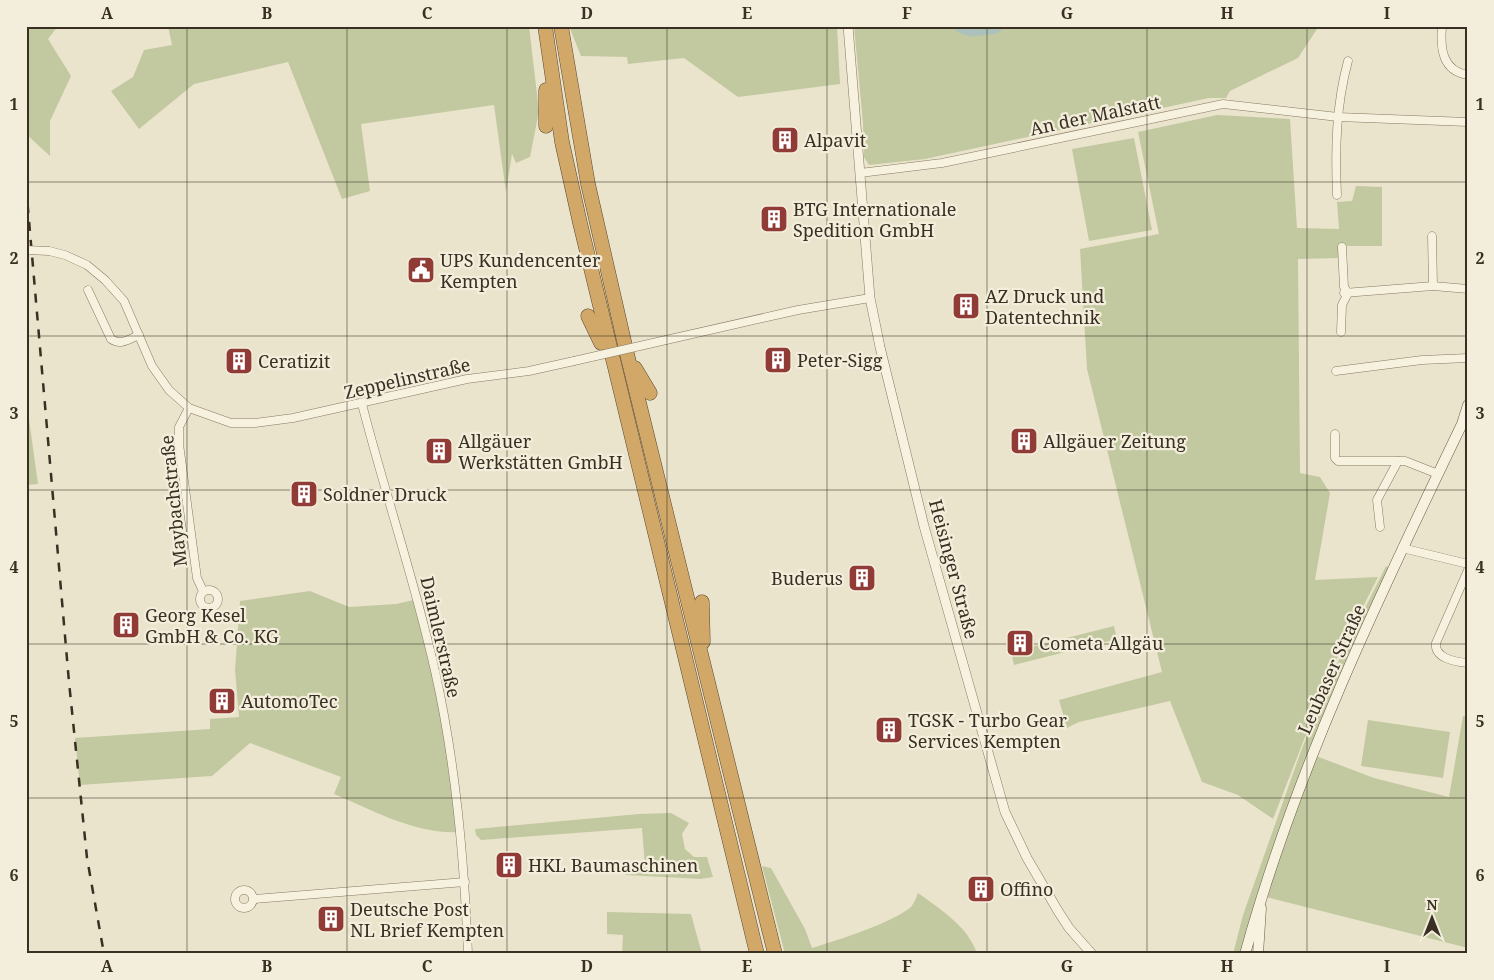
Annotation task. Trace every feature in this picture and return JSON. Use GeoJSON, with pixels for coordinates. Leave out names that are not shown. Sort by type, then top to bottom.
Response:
{"type":"FeatureCollection","features":[{"type":"Feature","properties":{"kind":"highway"},"geometry":{"type":"LineString","coordinates":[[545,26],[562,142],[621,401],[757,954]]}},
{"type":"Feature","properties":{"kind":"highway"},"geometry":{"type":"LineString","coordinates":[[561,26],[588,184],[627,354],[775,954]]}},
{"type":"Feature","properties":{"kind":"highway"},"geometry":{"type":"LineString","coordinates":[[546,126],[545,77],[549,60]]}},
{"type":"Feature","properties":{"kind":"highway"},"geometry":{"type":"LineString","coordinates":[[588,316],[598,333],[621,401]]}},
{"type":"Feature","properties":{"kind":"highway"},"geometry":{"type":"LineString","coordinates":[[627,354],[650,393]]}},
{"type":"Feature","properties":{"kind":"highway"},"geometry":{"type":"LineString","coordinates":[[702,602],[704,670]]}},
{"type":"Feature","properties":{"kind":"main road","name":"Leubaser Straße"},"geometry":{"type":"LineString","coordinates":[[1245,954],[1260,897],[1324,722],[1402,548],[1462,424],[1468,405]]}},
{"type":"Feature","properties":{"kind":"main road"},"geometry":{"type":"LineString","coordinates":[[1258,954],[1260,897]]}},
{"type":"Feature","properties":{"kind":"street","name":"Heisinger Straße"},"geometry":{"type":"LineString","coordinates":[[848,26],[870,298],[924,526],[1005,812],[1027,858],[1058,912],[1069,928],[1092,954]]}},
{"type":"Feature","properties":{"kind":"street"},"geometry":{"type":"LineString","coordinates":[[1442,26],[1441,52],[1446,63],[1452,70],[1468,75]]}},
{"type":"Feature","properties":{"kind":"street"},"geometry":{"type":"LineString","coordinates":[[1337,195],[1340,88],[1348,61]]}},
{"type":"Feature","properties":{"kind":"street","name":"An der Malstatt"},"geometry":{"type":"LineString","coordinates":[[860,169],[942,163],[1208,105],[1232,104],[1338,117],[1468,122]]}},
{"type":"Feature","properties":{"kind":"street"},"geometry":{"type":"LineString","coordinates":[[1432,236],[1433,286]]}},
{"type":"Feature","properties":{"kind":"street"},"geometry":{"type":"LineString","coordinates":[[1341,332],[1342,305],[1346,293],[1342,248]]}},
{"type":"Feature","properties":{"kind":"street","name":"Zeppelinstraße"},"geometry":{"type":"LineString","coordinates":[[26,250],[48,251],[77,260],[105,280],[124,301],[152,366],[160,379],[189,408],[231,423],[255,423],[293,418],[467,379],[529,371],[798,310],[870,298]]}},
{"type":"Feature","properties":{"kind":"street"},"geometry":{"type":"LineString","coordinates":[[1346,293],[1433,286],[1468,289]]}},
{"type":"Feature","properties":{"kind":"street"},"geometry":{"type":"LineString","coordinates":[[88,290],[111,339],[116,343],[123,342],[139,335]]}},
{"type":"Feature","properties":{"kind":"street"},"geometry":{"type":"LineString","coordinates":[[1336,371],[1422,360],[1468,358]]}},
{"type":"Feature","properties":{"kind":"street","name":"Daimlerstraße"},"geometry":{"type":"LineString","coordinates":[[362,404],[414,583],[436,673],[455,784],[465,882],[468,954]]}},
{"type":"Feature","properties":{"kind":"street","name":"Maybachstraße"},"geometry":{"type":"LineString","coordinates":[[189,408],[179,427],[179,444],[197,578],[203,591]]}},
{"type":"Feature","properties":{"kind":"street"},"geometry":{"type":"LineString","coordinates":[[1335,434],[1335,458],[1338,461],[1405,461],[1438,474]]}},
{"type":"Feature","properties":{"kind":"street"},"geometry":{"type":"LineString","coordinates":[[1380,527],[1377,500],[1398,461]]}},
{"type":"Feature","properties":{"kind":"street"},"geometry":{"type":"LineString","coordinates":[[1402,548],[1468,564]]}},
{"type":"Feature","properties":{"kind":"street"},"geometry":{"type":"LineString","coordinates":[[1467,664],[1438,654],[1435,649],[1436,642],[1468,570]]}},
{"type":"Feature","properties":{"kind":"street"},"geometry":{"type":"LineString","coordinates":[[254,899],[465,882]]}},
{"type":"Feature","properties":{"kind":"green space"},"geometry":{"type":"Polygon","coordinates":[[[26,26],[58,26],[48,39],[71,76],[50,121],[50,156],[26,134],[26,26]]]}},
{"type":"Feature","properties":{"kind":"green space"},"geometry":{"type":"Polygon","coordinates":[[[168,26],[529,26],[539,111],[530,157],[516,163],[512,154],[506,192],[494,105],[361,124],[370,191],[342,199],[288,62],[194,84],[139,129],[111,91],[133,77],[144,50],[172,45],[168,26]]]}},
{"type":"Feature","properties":{"kind":"green space"},"geometry":{"type":"Polygon","coordinates":[[[569,26],[837,26],[840,84],[738,97],[684,58],[628,64],[627,57],[581,56],[569,26]]]}},
{"type":"Feature","properties":{"kind":"green space"},"geometry":{"type":"Polygon","coordinates":[[[854,26],[1319,26],[1298,58],[1230,91],[1226,98],[1209,98],[925,159],[869,165],[864,157],[863,123],[854,26]]]}},
{"type":"Feature","properties":{"kind":"green space"},"geometry":{"type":"Polygon","coordinates":[[[1217,115],[1290,119],[1297,228],[1339,229],[1337,202],[1352,201],[1356,186],[1382,187],[1382,246],[1340,246],[1339,258],[1298,259],[1300,473],[1320,477],[1330,493],[1315,580],[1378,577],[1332,668],[1273,819],[1238,795],[1202,782],[1170,701],[1079,722],[1067,728],[1059,700],[1162,672],[1087,369],[1080,249],[1159,234],[1138,132],[1217,115]]]}},
{"type":"Feature","properties":{"kind":"green space"},"geometry":{"type":"Polygon","coordinates":[[[1134,138],[1152,230],[1089,241],[1072,149],[1134,138]]]}},
{"type":"Feature","properties":{"kind":"green space"},"geometry":{"type":"Polygon","coordinates":[[[26,397],[38,484],[26,485],[26,397]]]}},
{"type":"Feature","properties":{"kind":"green space"},"geometry":{"type":"Polygon","coordinates":[[[1386,566],[1390,568],[1326,710],[1288,806],[1240,954],[1233,954],[1243,915],[1301,751],[1334,670],[1386,566]]]}},
{"type":"Feature","properties":{"kind":"green space"},"geometry":{"type":"Polygon","coordinates":[[[310,591],[349,607],[396,604],[418,599],[436,673],[461,832],[428,830],[380,814],[334,794],[341,777],[250,743],[212,776],[80,785],[75,738],[210,729],[210,719],[239,717],[235,670],[240,601],[310,591]]]}},
{"type":"Feature","properties":{"kind":"green space"},"geometry":{"type":"Polygon","coordinates":[[[1114,626],[1117,639],[1014,665],[1011,652],[1114,626]]]}},
{"type":"Feature","properties":{"kind":"green space"},"geometry":{"type":"Polygon","coordinates":[[[1463,716],[1468,716],[1468,948],[1266,897],[1316,756],[1374,778],[1449,797],[1463,716]]]}},
{"type":"Feature","properties":{"kind":"green space"},"geometry":{"type":"Polygon","coordinates":[[[1368,720],[1450,732],[1443,778],[1361,766],[1368,720]]]}},
{"type":"Feature","properties":{"kind":"green space"},"geometry":{"type":"Polygon","coordinates":[[[671,813],[689,823],[682,834],[685,849],[694,857],[707,857],[713,877],[701,879],[626,875],[621,867],[645,867],[642,828],[481,840],[476,835],[475,829],[639,814],[671,813]]]}},
{"type":"Feature","properties":{"kind":"green space"},"geometry":{"type":"Polygon","coordinates":[[[762,866],[771,868],[805,929],[812,948],[864,931],[891,919],[911,907],[918,893],[961,927],[968,935],[977,954],[785,954],[762,866]]]}},
{"type":"Feature","properties":{"kind":"green space"},"geometry":{"type":"Polygon","coordinates":[[[607,912],[691,914],[702,954],[622,954],[623,935],[607,934],[607,912]]]}},
{"type":"Feature","properties":{"kind":"waterway"},"geometry":{"type":"LineString","coordinates":[[962,26],[971,29],[995,26]]}},
{"type":"Feature","properties":{"kind":"railway"},"geometry":{"type":"LineString","coordinates":[[26,186],[69,682],[87,858],[104,954]]}},
{"type":"Feature","properties":{"kind":"place","name":"Alpavit"},"geometry":{"type":"Point","coordinates":[785,140]}},
{"type":"Feature","properties":{"kind":"place","name":"BTG Internationale Spedition GmbH"},"geometry":{"type":"Point","coordinates":[774,219]}},
{"type":"Feature","properties":{"kind":"place","name":"UPS Kundencenter Kempten"},"geometry":{"type":"Point","coordinates":[421,270]}},
{"type":"Feature","properties":{"kind":"place","name":"AZ Druck und Datentechnik"},"geometry":{"type":"Point","coordinates":[966,306]}},
{"type":"Feature","properties":{"kind":"place","name":"Peter-Sigg"},"geometry":{"type":"Point","coordinates":[778,360]}},
{"type":"Feature","properties":{"kind":"place","name":"Ceratizit"},"geometry":{"type":"Point","coordinates":[239,361]}},
{"type":"Feature","properties":{"kind":"place","name":"Allgäuer Zeitung"},"geometry":{"type":"Point","coordinates":[1024,441]}},
{"type":"Feature","properties":{"kind":"place","name":"Allgäuer Werkstätten GmbH"},"geometry":{"type":"Point","coordinates":[439,451]}},
{"type":"Feature","properties":{"kind":"place","name":"Soldner Druck"},"geometry":{"type":"Point","coordinates":[304,494]}},
{"type":"Feature","properties":{"kind":"place","name":"Buderus"},"geometry":{"type":"Point","coordinates":[862,578]}},
{"type":"Feature","properties":{"kind":"place","name":"Georg Kesel GmbH & Co. KG"},"geometry":{"type":"Point","coordinates":[126,625]}},
{"type":"Feature","properties":{"kind":"place","name":"Cometa Allgäu"},"geometry":{"type":"Point","coordinates":[1020,643]}},
{"type":"Feature","properties":{"kind":"place","name":"AutomoTec"},"geometry":{"type":"Point","coordinates":[222,701]}},
{"type":"Feature","properties":{"kind":"place","name":"TGSK - Turbo Gear Services Kempten"},"geometry":{"type":"Point","coordinates":[889,730]}},
{"type":"Feature","properties":{"kind":"place","name":"HKL Baumaschinen"},"geometry":{"type":"Point","coordinates":[509,865]}},
{"type":"Feature","properties":{"kind":"place","name":"Offino"},"geometry":{"type":"Point","coordinates":[981,889]}},
{"type":"Feature","properties":{"kind":"place","name":"Deutsche Post NL Brief Kempten"},"geometry":{"type":"Point","coordinates":[331,919]}}]}
